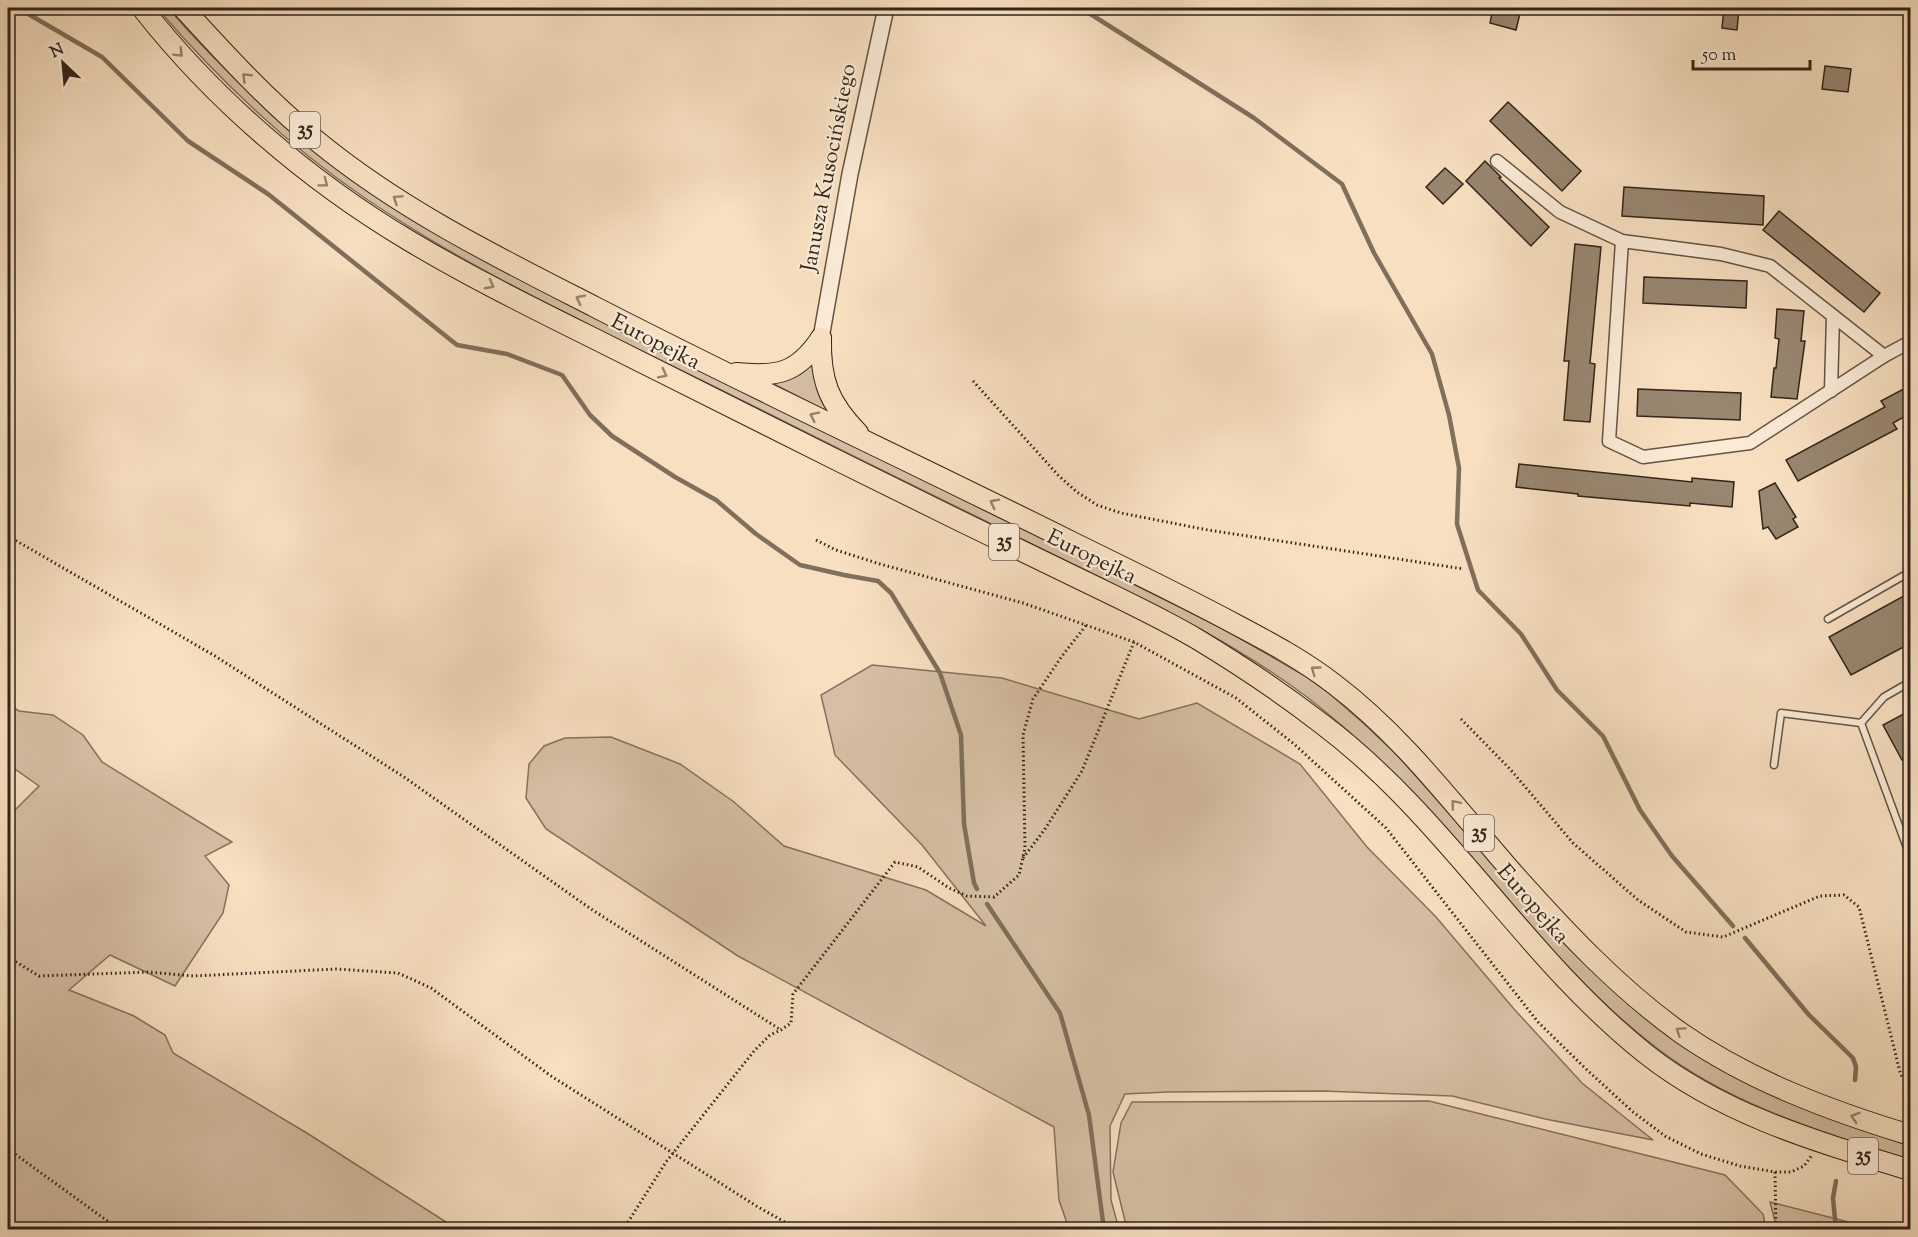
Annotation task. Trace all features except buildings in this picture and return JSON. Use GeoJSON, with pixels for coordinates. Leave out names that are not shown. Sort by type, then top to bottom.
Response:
{"type":"FeatureCollection","features":[{"type":"Feature","properties":{"kind":"main road","name":"Europejka"},"geometry":{"type":"LineString","coordinates":[[142,8],[168,41],[246,120],[296,162],[355,206],[409,241],[550,317],[914,499],[1137,607],[1194,637],[1281,694],[1353,748],[1390,782],[1547,959],[1613,1026],[1642,1051],[1688,1082],[1753,1118],[1816,1141],[1911,1170]]}},
{"type":"Feature","properties":{"kind":"main road","name":"Europejka"},"geometry":{"type":"LineString","coordinates":[[183,8],[244,75],[318,142],[401,202],[494,255],[726,373],[1176,593],[1307,664],[1358,703],[1399,741],[1560,925],[1656,1014],[1684,1035],[1741,1069],[1810,1101],[1911,1134]]}},
{"type":"Feature","properties":{"kind":"main road"},"geometry":{"type":"LineString","coordinates":[[726,373],[765,375],[791,369],[811,354],[821,338]]}},
{"type":"Feature","properties":{"kind":"main road"},"geometry":{"type":"LineString","coordinates":[[821,338],[822,372],[832,401],[866,442]]}},
{"type":"Feature","properties":{"kind":"street","name":"Janusza Kusocińskiego"},"geometry":{"type":"LineString","coordinates":[[821,338],[850,174],[886,8]]}},
{"type":"Feature","properties":{"kind":"street"},"geometry":{"type":"LineString","coordinates":[[1497,161],[1560,212],[1622,242],[1722,254],[1770,266],[1884,356]]}},
{"type":"Feature","properties":{"kind":"street"},"geometry":{"type":"LineString","coordinates":[[1622,242],[1609,441],[1643,457],[1750,443],[1884,356],[1911,342]]}},
{"type":"Feature","properties":{"kind":"street"},"geometry":{"type":"LineString","coordinates":[[1831,391],[1833,316]]}},
{"type":"Feature","properties":{"kind":"lane"},"geometry":{"type":"LineString","coordinates":[[1828,619],[1911,572]]}},
{"type":"Feature","properties":{"kind":"lane"},"geometry":{"type":"LineString","coordinates":[[1861,723],[1884,696],[1911,682]]}},
{"type":"Feature","properties":{"kind":"lane"},"geometry":{"type":"LineString","coordinates":[[1774,765],[1781,713],[1861,723]]}},
{"type":"Feature","properties":{"kind":"lane"},"geometry":{"type":"LineString","coordinates":[[1861,723],[1911,856]]}},
{"type":"Feature","properties":{"kind":"path"},"geometry":{"type":"LineString","coordinates":[[973,381],[1058,475],[1077,492],[1097,505],[1121,513],[1208,530],[1464,569]]}},
{"type":"Feature","properties":{"kind":"path"},"geometry":{"type":"LineString","coordinates":[[8,536],[225,662],[404,777],[591,909],[782,1030]]}},
{"type":"Feature","properties":{"kind":"path"},"geometry":{"type":"LineString","coordinates":[[816,540],[836,550],[880,564],[1023,603],[1087,624],[1134,642],[1236,698],[1294,744],[1386,828],[1538,1022],[1633,1112],[1665,1136],[1701,1154],[1740,1166],[1775,1172],[1791,1172],[1804,1166],[1811,1158],[1816,1141]]}},
{"type":"Feature","properties":{"kind":"path"},"geometry":{"type":"LineString","coordinates":[[623,1230],[673,1153],[754,1051],[770,1035],[791,1023],[793,994],[895,862],[918,867],[949,888],[967,896],[994,897],[1019,875],[1025,848],[1023,735],[1033,699],[1087,624]]}},
{"type":"Feature","properties":{"kind":"path"},"geometry":{"type":"LineString","coordinates":[[1022,860],[1046,829],[1082,771],[1134,642]]}},
{"type":"Feature","properties":{"kind":"path"},"geometry":{"type":"LineString","coordinates":[[1461,719],[1510,770],[1573,843],[1638,900],[1686,932],[1723,937],[1820,896],[1844,895],[1859,907],[1900,1072],[1903,1078],[1911,1083]]}},
{"type":"Feature","properties":{"kind":"path"},"geometry":{"type":"LineString","coordinates":[[8,957],[39,976],[148,972],[193,976],[336,969],[398,973],[431,988],[551,1076],[758,1207],[799,1230]]}},
{"type":"Feature","properties":{"kind":"path"},"geometry":{"type":"LineString","coordinates":[[8,1149],[113,1225]]}},
{"type":"Feature","properties":{"kind":"path"},"geometry":{"type":"LineString","coordinates":[[1775,1172],[1776,1230]]}},
{"type":"Feature","properties":{"kind":"shaded area"},"geometry":{"type":"Polygon","coordinates":[[[157,8],[168,8],[238,82],[315,151],[877,457],[1220,627],[1305,676],[1330,694],[1397,755],[1526,900],[1758,1088],[1802,1108],[1910,1146],[1910,1161],[1812,1128],[1748,1102],[1687,1069],[1658,1049],[1626,1023],[1567,965],[1458,841],[1386,766],[1307,697],[1252,659],[1156,605],[582,322],[450,251],[365,198],[308,156],[229,85],[157,8]]]}},
{"type":"Feature","properties":{"kind":"shaded area"},"geometry":{"type":"Polygon","coordinates":[[[813,363],[829,410],[826,411],[772,383],[813,363]]]}},
{"type":"Feature","properties":{"kind":"shaded area"},"geometry":{"type":"Polygon","coordinates":[[[872,665],[1002,678],[1139,719],[1197,703],[1300,764],[1367,847],[1436,917],[1514,1009],[1582,1083],[1653,1140],[1545,1119],[1452,1096],[1323,1091],[1125,1094],[1110,1126],[1111,1200],[1119,1229],[1069,1229],[1059,1200],[1054,1127],[738,956],[546,829],[526,798],[529,764],[544,746],[565,738],[611,737],[680,764],[734,802],[784,846],[926,890],[986,926],[922,845],[835,755],[821,695],[872,665]]]}},
{"type":"Feature","properties":{"kind":"shaded area"},"geometry":{"type":"Polygon","coordinates":[[[8,704],[19,711],[53,715],[83,735],[102,762],[232,842],[205,856],[229,885],[223,913],[175,986],[110,955],[69,990],[134,1016],[165,1035],[173,1053],[310,1135],[457,1229],[8,1229],[8,817],[39,786],[8,764],[8,704]]]}},
{"type":"Feature","properties":{"kind":"shaded area"},"geometry":{"type":"Polygon","coordinates":[[[1429,1101],[1725,1175],[1763,1214],[1766,1229],[1127,1229],[1113,1172],[1121,1123],[1132,1102],[1429,1101]]]}},
{"type":"Feature","properties":{"kind":"shaded area"},"geometry":{"type":"Polygon","coordinates":[[[1770,1202],[1876,1229],[1777,1229],[1770,1202]]]}},
{"type":"Feature","properties":{"kind":"waterway"},"geometry":{"type":"LineString","coordinates":[[18,8],[102,57],[188,141],[268,194],[457,345],[507,354],[562,375],[590,415],[612,436],[675,477],[716,500],[756,534],[800,565],[878,581],[891,593],[940,673],[961,735],[964,824],[977,889]]}},
{"type":"Feature","properties":{"kind":"waterway"},"geometry":{"type":"LineString","coordinates":[[1081,8],[1254,118],[1342,184],[1374,253],[1432,354],[1449,415],[1459,468],[1457,524],[1478,590],[1521,634],[1557,690],[1603,736],[1640,810],[1672,856],[1733,926]]}},
{"type":"Feature","properties":{"kind":"waterway"},"geometry":{"type":"LineString","coordinates":[[987,904],[1060,1013],[1089,1115],[1104,1230]]}},
{"type":"Feature","properties":{"kind":"waterway"},"geometry":{"type":"LineString","coordinates":[[1745,938],[1809,1015],[1853,1058],[1856,1067],[1855,1080]]}},
{"type":"Feature","properties":{"kind":"waterway"},"geometry":{"type":"LineString","coordinates":[[1836,1181],[1833,1198],[1836,1230]]}}]}
